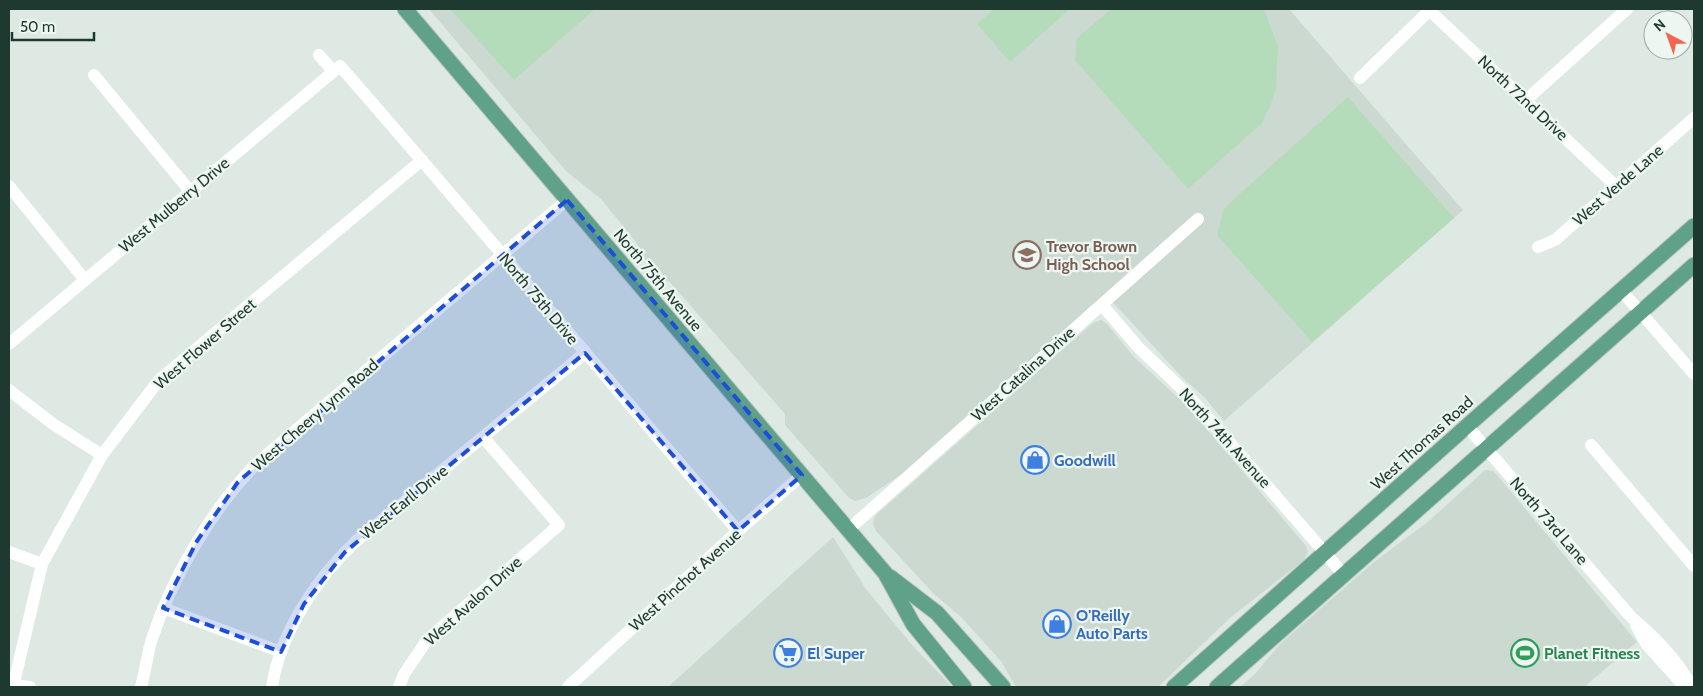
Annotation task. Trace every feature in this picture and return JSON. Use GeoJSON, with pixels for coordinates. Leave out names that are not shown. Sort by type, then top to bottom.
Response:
{"type":"FeatureCollection","features":[{"type":"Feature","properties":{"kind":"main road","name":"North 75th Avenue"},"geometry":{"type":"LineString","coordinates":[[405,9],[849,529],[885,573],[914,624],[964,687]]}},
{"type":"Feature","properties":{"kind":"main road","name":"West Thomas Road"},"geometry":{"type":"LineString","coordinates":[[1174,687],[1466,426],[1694,226]]}},
{"type":"Feature","properties":{"kind":"main road"},"geometry":{"type":"LineString","coordinates":[[1217,687],[1694,265]]}},
{"type":"Feature","properties":{"kind":"main road","name":"North 75th Avenue"},"geometry":{"type":"LineString","coordinates":[[885,573],[937,613],[1003,687]]}},
{"type":"Feature","properties":{"kind":"street"},"geometry":{"type":"LineString","coordinates":[[1360,78],[1430,9]]}},
{"type":"Feature","properties":{"kind":"street","name":"North 72nd Drive"},"geometry":{"type":"LineString","coordinates":[[1430,9],[1617,187]]}},
{"type":"Feature","properties":{"kind":"street"},"geometry":{"type":"LineString","coordinates":[[1526,100],[1627,9]]}},
{"type":"Feature","properties":{"kind":"street","name":"North 75th Drive"},"geometry":{"type":"LineString","coordinates":[[319,55],[336,68],[422,160],[738,531]]}},
{"type":"Feature","properties":{"kind":"street","name":"West Mulberry Drive"},"geometry":{"type":"LineString","coordinates":[[9,344],[336,68]]}},
{"type":"Feature","properties":{"kind":"street"},"geometry":{"type":"LineString","coordinates":[[94,75],[190,191]]}},
{"type":"Feature","properties":{"kind":"street","name":"West Verde Lane"},"geometry":{"type":"LineString","coordinates":[[1538,247],[1555,240],[1694,118]]}},
{"type":"Feature","properties":{"kind":"street","name":"West Flower Street"},"geometry":{"type":"LineString","coordinates":[[13,686],[42,564],[102,455],[159,380],[422,160]]}},
{"type":"Feature","properties":{"kind":"street"},"geometry":{"type":"LineString","coordinates":[[9,186],[85,280]]}},
{"type":"Feature","properties":{"kind":"street","name":"West Cheery Lynn Road"},"geometry":{"type":"LineString","coordinates":[[142,687],[151,644],[164,608],[198,541],[238,482],[257,463],[567,200]]}},
{"type":"Feature","properties":{"kind":"street","name":"West Catalina Drive"},"geometry":{"type":"LineString","coordinates":[[849,529],[1198,219]]}},
{"type":"Feature","properties":{"kind":"street"},"geometry":{"type":"LineString","coordinates":[[1621,290],[1694,374]]}},
{"type":"Feature","properties":{"kind":"street","name":"North 74th Avenue"},"geometry":{"type":"LineString","coordinates":[[1102,304],[1138,347],[1184,391],[1344,575]]}},
{"type":"Feature","properties":{"kind":"street","name":"West Earll Drive"},"geometry":{"type":"LineString","coordinates":[[272,687],[281,652],[304,604],[332,565],[356,542],[585,353]]}},
{"type":"Feature","properties":{"kind":"street"},"geometry":{"type":"LineString","coordinates":[[9,390],[53,424],[102,455]]}},
{"type":"Feature","properties":{"kind":"street","name":"North 73rd Lane"},"geometry":{"type":"LineString","coordinates":[[1466,426],[1631,617],[1647,644],[1685,675],[1692,687]]}},
{"type":"Feature","properties":{"kind":"street","name":"West Avalon Drive"},"geometry":{"type":"LineString","coordinates":[[399,687],[404,674],[427,640],[559,525],[483,437]]}},
{"type":"Feature","properties":{"kind":"street"},"geometry":{"type":"LineString","coordinates":[[1591,445],[1694,566]]}},
{"type":"Feature","properties":{"kind":"street","name":"West Pinchot Avenue"},"geometry":{"type":"LineString","coordinates":[[568,687],[802,475]]}},
{"type":"Feature","properties":{"kind":"street"},"geometry":{"type":"LineString","coordinates":[[9,552],[42,564]]}},
{"type":"Feature","properties":{"kind":"street"},"geometry":{"type":"LineString","coordinates":[[164,608],[281,652]]}},
{"type":"Feature","properties":{"kind":"street","name":"North 73rd Lane"},"geometry":{"type":"LineString","coordinates":[[1666,658],[1685,687]]}},
{"type":"Feature","properties":{"kind":"street"},"geometry":{"type":"LineString","coordinates":[[13,686],[30,687]]}},
{"type":"Feature","properties":{"kind":"highlighted area"},"geometry":{"type":"Polygon","coordinates":[[[567,200],[802,475],[738,531],[585,353],[345,552],[304,604],[281,652],[163,608],[197,541],[238,482],[567,200]]]}},
{"type":"Feature","properties":{"kind":"shaded area","name":"Trevor Brown High School"},"geometry":{"type":"Polygon","coordinates":[[[429,9],[1289,9],[1463,210],[1224,421],[1205,398],[1182,377],[1105,294],[905,472],[866,498],[855,501],[849,498],[785,425],[785,414],[670,282],[658,277],[650,268],[636,242],[601,199],[566,171],[429,9]]]}},
{"type":"Feature","properties":{"kind":"shaded area"},"geometry":{"type":"Polygon","coordinates":[[[1101,320],[1107,324],[1134,357],[1187,406],[1306,546],[1308,552],[1304,560],[1231,617],[1158,687],[1016,687],[1001,661],[962,618],[933,593],[876,531],[873,524],[874,519],[877,514],[1093,323],[1101,320]]]}},
{"type":"Feature","properties":{"kind":"shaded area"},"geometry":{"type":"Polygon","coordinates":[[[1485,470],[1493,471],[1496,474],[1637,642],[1584,687],[1240,687],[1255,674],[1280,644],[1374,562],[1429,521],[1485,470]]]}},
{"type":"Feature","properties":{"kind":"shaded area"},"geometry":{"type":"Polygon","coordinates":[[[833,537],[866,589],[911,644],[952,687],[668,687],[833,537]]]}},
{"type":"Feature","properties":{"kind":"green space"},"geometry":{"type":"Polygon","coordinates":[[[450,9],[595,9],[514,80],[450,9]]]}},
{"type":"Feature","properties":{"kind":"green space"},"geometry":{"type":"Polygon","coordinates":[[[994,9],[1070,9],[1010,62],[977,24],[994,9]]]}},
{"type":"Feature","properties":{"kind":"green space"},"geometry":{"type":"Polygon","coordinates":[[[1111,9],[1264,9],[1278,47],[1276,87],[1270,107],[1261,124],[1188,189],[1075,60],[1077,38],[1111,9]]]}},
{"type":"Feature","properties":{"kind":"green space"},"geometry":{"type":"Polygon","coordinates":[[[1348,97],[1454,218],[1312,342],[1217,235],[1224,208],[1348,97]]]}},
{"type":"Feature","properties":{"kind":"place","name":"Trevor Brown High School"},"geometry":{"type":"Point","coordinates":[1027,255]}},
{"type":"Feature","properties":{"kind":"place","name":"Goodwill"},"geometry":{"type":"Point","coordinates":[1035,460]}},
{"type":"Feature","properties":{"kind":"place","name":"O'Reilly Auto Parts"},"geometry":{"type":"Point","coordinates":[1057,624]}},
{"type":"Feature","properties":{"kind":"place","name":"El Super"},"geometry":{"type":"Point","coordinates":[788,653]}},
{"type":"Feature","properties":{"kind":"place","name":"Planet Fitness"},"geometry":{"type":"Point","coordinates":[1525,653]}}]}
